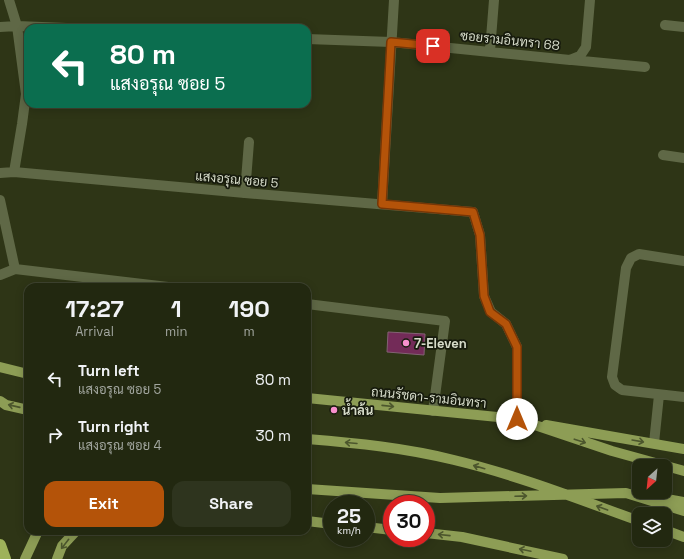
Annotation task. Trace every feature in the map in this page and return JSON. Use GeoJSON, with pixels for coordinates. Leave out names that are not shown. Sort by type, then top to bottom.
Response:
{"type":"FeatureCollection","features":[{"type":"Feature","properties":{"kind":"highway"},"geometry":{"type":"LineString","coordinates":[[0,545],[5,559]]}},
{"type":"Feature","properties":{"kind":"main road"},"geometry":{"type":"LineString","coordinates":[[0,367],[24,373]]}},
{"type":"Feature","properties":{"kind":"main road","name":"ถนนรัชดา-รามอินทรา"},"geometry":{"type":"LineString","coordinates":[[311,398],[517,419],[605,449],[684,471]]}},
{"type":"Feature","properties":{"kind":"main road"},"geometry":{"type":"LineString","coordinates":[[0,402],[24,409]]}},
{"type":"Feature","properties":{"kind":"main road"},"geometry":{"type":"LineString","coordinates":[[517,419],[684,449]]}},
{"type":"Feature","properties":{"kind":"main road"},"geometry":{"type":"LineString","coordinates":[[311,439],[404,449],[455,460],[554,490],[632,518]]}},
{"type":"Feature","properties":{"kind":"main road"},"geometry":{"type":"LineString","coordinates":[[311,489],[440,498],[626,493],[684,502]]}},
{"type":"Feature","properties":{"kind":"main road"},"geometry":{"type":"LineString","coordinates":[[626,493],[684,511]]}},
{"type":"Feature","properties":{"kind":"main road"},"geometry":{"type":"LineString","coordinates":[[311,521],[323,523]]}},
{"type":"Feature","properties":{"kind":"main road"},"geometry":{"type":"LineString","coordinates":[[672,533],[684,537]]}},
{"type":"Feature","properties":{"kind":"main road"},"geometry":{"type":"LineString","coordinates":[[435,534],[462,537],[563,559]]}},
{"type":"Feature","properties":{"kind":"main road"},"geometry":{"type":"LineString","coordinates":[[25,559],[36,535]]}},
{"type":"Feature","properties":{"kind":"main road"},"geometry":{"type":"LineString","coordinates":[[57,559],[62,546],[72,535]]}},
{"type":"Feature","properties":{"kind":"street"},"geometry":{"type":"LineString","coordinates":[[9,0],[17,26],[24,79]]}},
{"type":"Feature","properties":{"kind":"street"},"geometry":{"type":"LineString","coordinates":[[382,204],[394,0]]}},
{"type":"Feature","properties":{"kind":"street"},"geometry":{"type":"LineString","coordinates":[[490,51],[494,0]]}},
{"type":"Feature","properties":{"kind":"street","name":"ซอยรามอินทรา 68"},"geometry":{"type":"LineString","coordinates":[[311,39],[391,42],[570,60],[580,56],[586,47],[590,0]]}},
{"type":"Feature","properties":{"kind":"street"},"geometry":{"type":"LineString","coordinates":[[0,27],[24,26]]}},
{"type":"Feature","properties":{"kind":"street"},"geometry":{"type":"LineString","coordinates":[[665,26],[684,27]]}},
{"type":"Feature","properties":{"kind":"street"},"geometry":{"type":"LineString","coordinates":[[570,60],[645,67]]}},
{"type":"Feature","properties":{"kind":"street"},"geometry":{"type":"LineString","coordinates":[[14,172],[24,108]]}},
{"type":"Feature","properties":{"kind":"street"},"geometry":{"type":"LineString","coordinates":[[245,193],[249,142]]}},
{"type":"Feature","properties":{"kind":"street"},"geometry":{"type":"LineString","coordinates":[[663,155],[684,158]]}},
{"type":"Feature","properties":{"kind":"street","name":"แสงอรุณ ซอย 5"},"geometry":{"type":"LineString","coordinates":[[0,173],[14,172],[473,212],[480,235],[484,296],[490,312],[506,324],[517,347],[517,419]]}},
{"type":"Feature","properties":{"kind":"street"},"geometry":{"type":"LineString","coordinates":[[0,200],[15,268]]}},
{"type":"Feature","properties":{"kind":"street"},"geometry":{"type":"LineString","coordinates":[[684,260],[639,254],[631,258],[626,268],[612,379],[615,385],[622,390],[684,397]]}},
{"type":"Feature","properties":{"kind":"street"},"geometry":{"type":"LineString","coordinates":[[0,275],[15,268],[136,283]]}},
{"type":"Feature","properties":{"kind":"street"},"geometry":{"type":"LineString","coordinates":[[311,304],[445,321],[433,411]]}},
{"type":"Feature","properties":{"kind":"street"},"geometry":{"type":"LineString","coordinates":[[654,443],[659,395]]}},
{"type":"Feature","properties":{"kind":"building","name":"7-Eleven"},"geometry":{"type":"Polygon","coordinates":[[[388,332],[425,334],[424,355],[387,352],[388,332]]]}},
{"type":"Feature","properties":{"kind":"place","name":"7-Eleven"},"geometry":{"type":"Point","coordinates":[406,343]}},
{"type":"Feature","properties":{"kind":"place","name":"น้ำล้น"},"geometry":{"type":"Point","coordinates":[334,410]}},
{"type":"Feature","properties":{"kind":"route"},"geometry":{"type":"LineString","coordinates":[[433,46],[391,42],[382,204],[473,212],[480,235],[484,296],[490,312],[506,324],[517,347],[517,419]]}}]}
